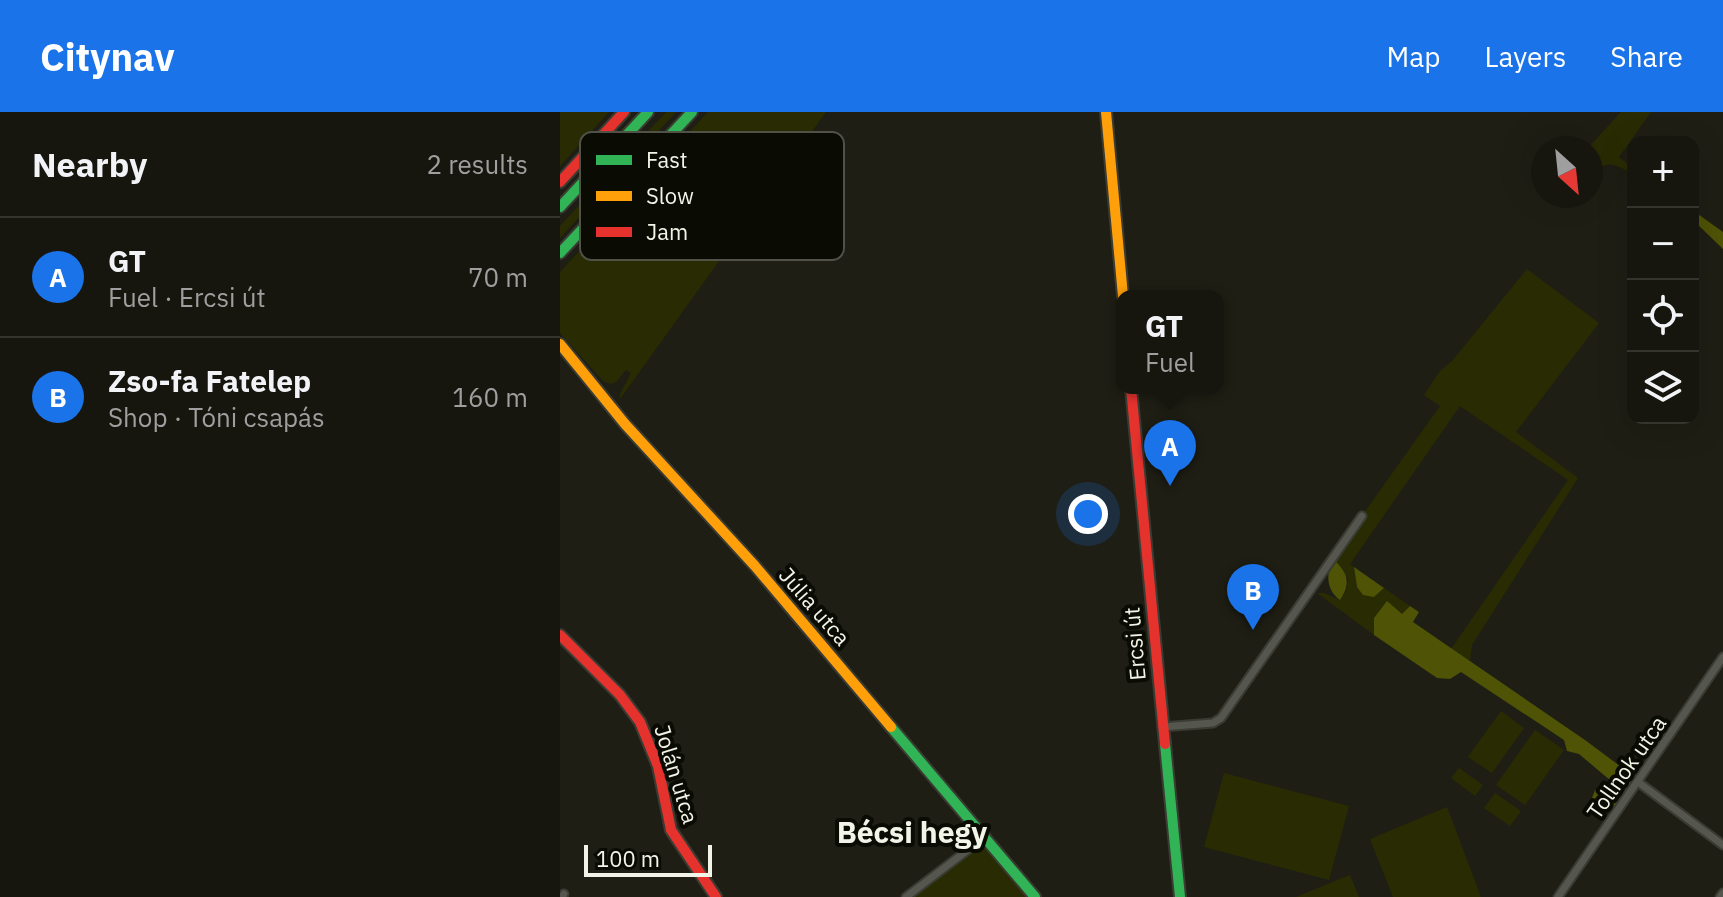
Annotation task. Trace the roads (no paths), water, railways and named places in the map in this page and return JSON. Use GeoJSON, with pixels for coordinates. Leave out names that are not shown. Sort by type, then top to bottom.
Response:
{"type":"FeatureCollection","features":[{"type":"Feature","properties":{"kind":"main road"},"geometry":{"type":"LineString","coordinates":[[606,132],[624,112]]}},
{"type":"Feature","properties":{"kind":"main road"},"geometry":{"type":"LineString","coordinates":[[629,132],[648,112]]}},
{"type":"Feature","properties":{"kind":"main road"},"geometry":{"type":"LineString","coordinates":[[673,132],[692,112]]}},
{"type":"Feature","properties":{"kind":"main road"},"geometry":{"type":"LineString","coordinates":[[1107,112],[1122,290]]}},
{"type":"Feature","properties":{"kind":"main road"},"geometry":{"type":"LineString","coordinates":[[560,182],[580,160]]}},
{"type":"Feature","properties":{"kind":"main road"},"geometry":{"type":"LineString","coordinates":[[560,207],[580,185]]}},
{"type":"Feature","properties":{"kind":"main road"},"geometry":{"type":"LineString","coordinates":[[560,253],[580,232]]}},
{"type":"Feature","properties":{"kind":"main road","name":"Júlia utca"},"geometry":{"type":"LineString","coordinates":[[560,344],[625,424],[755,566],[1035,897]]}},
{"type":"Feature","properties":{"kind":"main road","name":"Ercsi út"},"geometry":{"type":"LineString","coordinates":[[1132,394],[1180,897]]}},
{"type":"Feature","properties":{"kind":"main road","name":"Jolán utca"},"geometry":{"type":"LineString","coordinates":[[560,635],[620,695],[640,722],[658,766],[671,830],[716,897]]}},
{"type":"Feature","properties":{"kind":"street"},"geometry":{"type":"LineString","coordinates":[[1162,727],[1213,723],[1221,718],[1362,516]]}},
{"type":"Feature","properties":{"kind":"street","name":"Tollnok utca"},"geometry":{"type":"LineString","coordinates":[[1558,897],[1719,669],[1723,657]]}},
{"type":"Feature","properties":{"kind":"street"},"geometry":{"type":"LineString","coordinates":[[1638,782],[1723,845]]}},
{"type":"Feature","properties":{"kind":"street"},"geometry":{"type":"LineString","coordinates":[[906,897],[986,836]]}},
{"type":"Feature","properties":{"kind":"place","name":"GT"},"geometry":{"type":"Point","coordinates":[1170,486]}},
{"type":"Feature","properties":{"kind":"place","name":"Zso-fa Fatelep"},"geometry":{"type":"Point","coordinates":[1253,630]}},
{"type":"Feature","properties":{"kind":"district","name":"Bécsi hegy"},"geometry":{"type":"Point","coordinates":[912,831]}}]}
